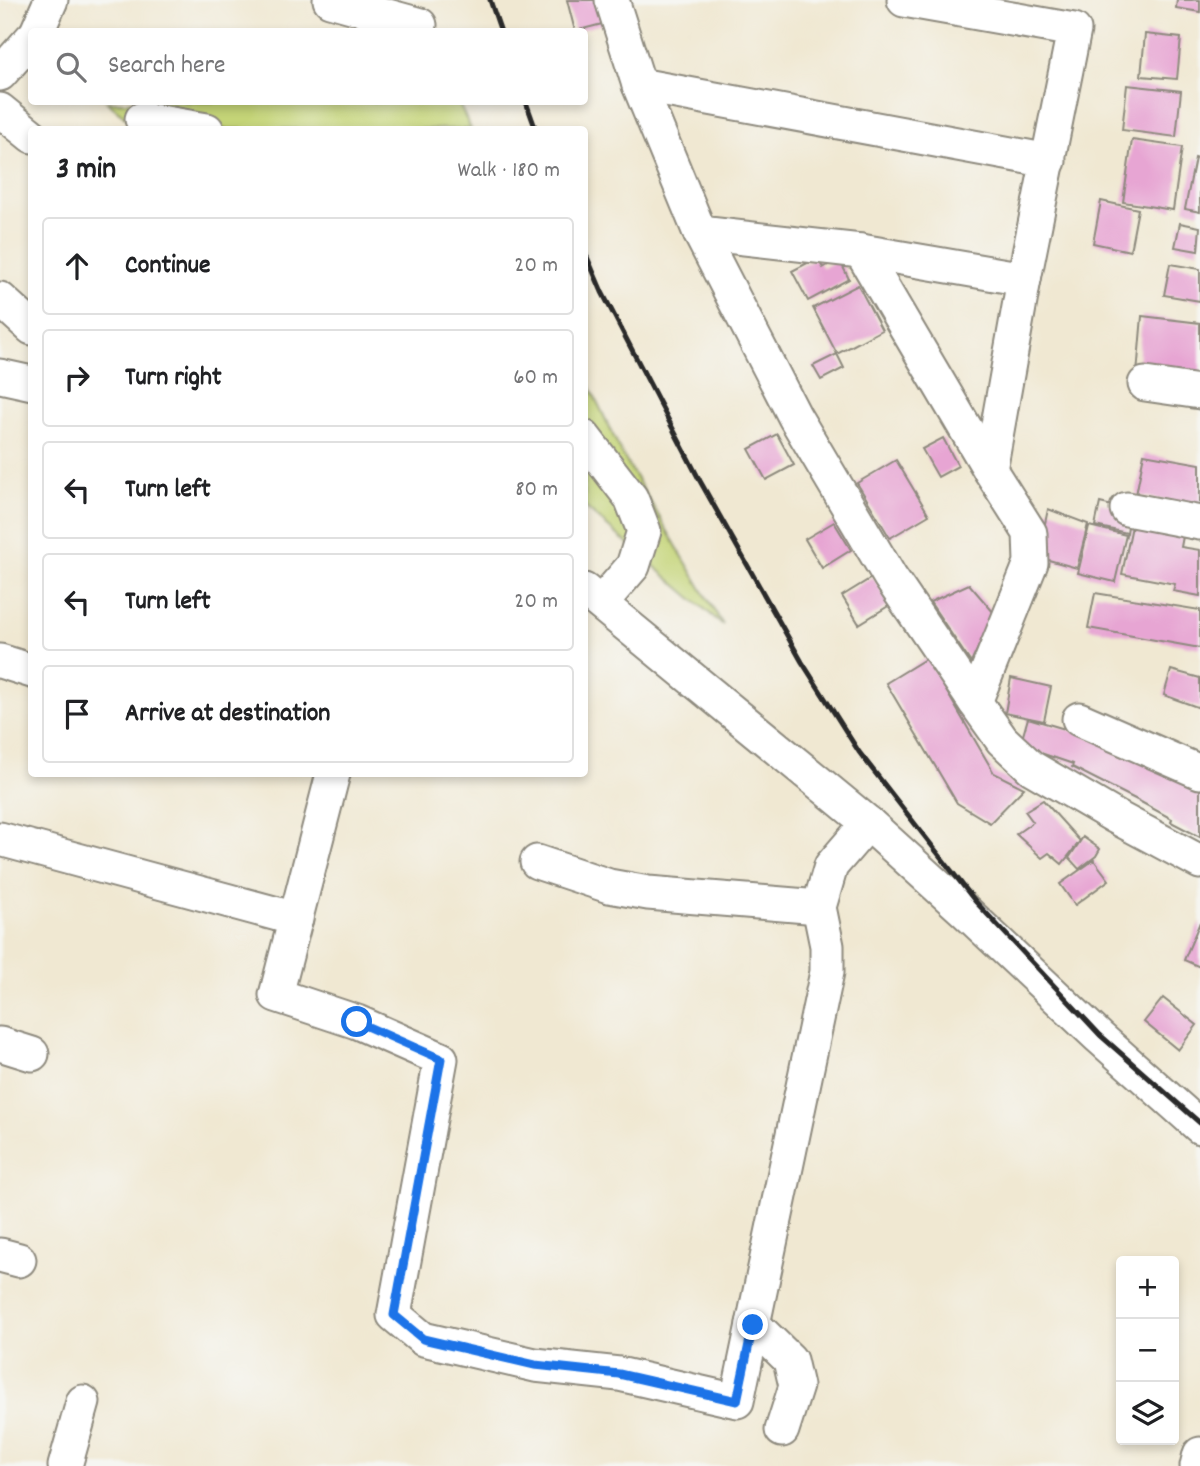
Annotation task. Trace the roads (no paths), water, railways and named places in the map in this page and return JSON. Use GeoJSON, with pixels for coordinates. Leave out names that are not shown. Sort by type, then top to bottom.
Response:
{"type":"FeatureCollection","features":[{"type":"Feature","properties":{"kind":"street"},"geometry":{"type":"LineString","coordinates":[[39,28],[51,0]]}},
{"type":"Feature","properties":{"kind":"street"},"geometry":{"type":"LineString","coordinates":[[330,0],[420,25]]}},
{"type":"Feature","properties":{"kind":"street"},"geometry":{"type":"LineString","coordinates":[[612,0],[639,85],[700,233],[794,416],[890,577],[975,702],[1002,740],[1032,768],[1200,862]]}},
{"type":"Feature","properties":{"kind":"street"},"geometry":{"type":"LineString","coordinates":[[904,0],[1074,30],[1024,279],[990,470]]}},
{"type":"Feature","properties":{"kind":"street"},"geometry":{"type":"LineString","coordinates":[[0,74],[28,42]]}},
{"type":"Feature","properties":{"kind":"street"},"geometry":{"type":"LineString","coordinates":[[639,85],[1049,161]]}},
{"type":"Feature","properties":{"kind":"street"},"geometry":{"type":"LineString","coordinates":[[0,110],[28,133]]}},
{"type":"Feature","properties":{"kind":"street"},"geometry":{"type":"LineString","coordinates":[[142,119],[183,126]]}},
{"type":"Feature","properties":{"kind":"street"},"geometry":{"type":"LineString","coordinates":[[700,233],[861,251],[1024,279]]}},
{"type":"Feature","properties":{"kind":"street"},"geometry":{"type":"LineString","coordinates":[[861,251],[1030,533],[1031,563],[975,702]]}},
{"type":"Feature","properties":{"kind":"street"},"geometry":{"type":"LineString","coordinates":[[0,299],[28,324]]}},
{"type":"Feature","properties":{"kind":"street"},"geometry":{"type":"LineString","coordinates":[[0,376],[28,382]]}},
{"type":"Feature","properties":{"kind":"street"},"geometry":{"type":"LineString","coordinates":[[1145,384],[1200,392]]}},
{"type":"Feature","properties":{"kind":"street"},"geometry":{"type":"LineString","coordinates":[[588,441],[631,498],[644,531],[632,566],[593,597],[868,823],[1200,1127]]}},
{"type":"Feature","properties":{"kind":"street"},"geometry":{"type":"LineString","coordinates":[[1127,509],[1200,523]]}},
{"type":"Feature","properties":{"kind":"street"},"geometry":{"type":"LineString","coordinates":[[0,662],[28,669]]}},
{"type":"Feature","properties":{"kind":"street"},"geometry":{"type":"LineString","coordinates":[[1080,719],[1200,772]]}},
{"type":"Feature","properties":{"kind":"street"},"geometry":{"type":"LineString","coordinates":[[332,777],[276,995],[357,1022],[441,1059],[394,1315],[423,1339],[535,1365],[619,1374],[737,1401],[827,972],[827,946],[819,907],[831,866],[868,823]]}},
{"type":"Feature","properties":{"kind":"street"},"geometry":{"type":"LineString","coordinates":[[0,839],[296,919]]}},
{"type":"Feature","properties":{"kind":"street"},"geometry":{"type":"LineString","coordinates":[[537,862],[609,886],[648,893],[819,907]]}},
{"type":"Feature","properties":{"kind":"street"},"geometry":{"type":"LineString","coordinates":[[0,1044],[32,1054]]}},
{"type":"Feature","properties":{"kind":"street"},"geometry":{"type":"LineString","coordinates":[[753,1325],[790,1360],[796,1386],[782,1430]]}},
{"type":"Feature","properties":{"kind":"street"},"geometry":{"type":"LineString","coordinates":[[65,1466],[83,1402]]}},
{"type":"Feature","properties":{"kind":"street"},"geometry":{"type":"LineString","coordinates":[[1198,1466],[1200,1454]]}},
{"type":"Feature","properties":{"kind":"railway"},"geometry":{"type":"LineString","coordinates":[[490,0],[500,28]]}},
{"type":"Feature","properties":{"kind":"railway"},"geometry":{"type":"LineString","coordinates":[[527,105],[535,126]]}},
{"type":"Feature","properties":{"kind":"railway"},"geometry":{"type":"LineString","coordinates":[[588,259],[602,292],[700,481],[802,662],[859,752],[975,901],[1100,1035],[1200,1123]]}}]}
